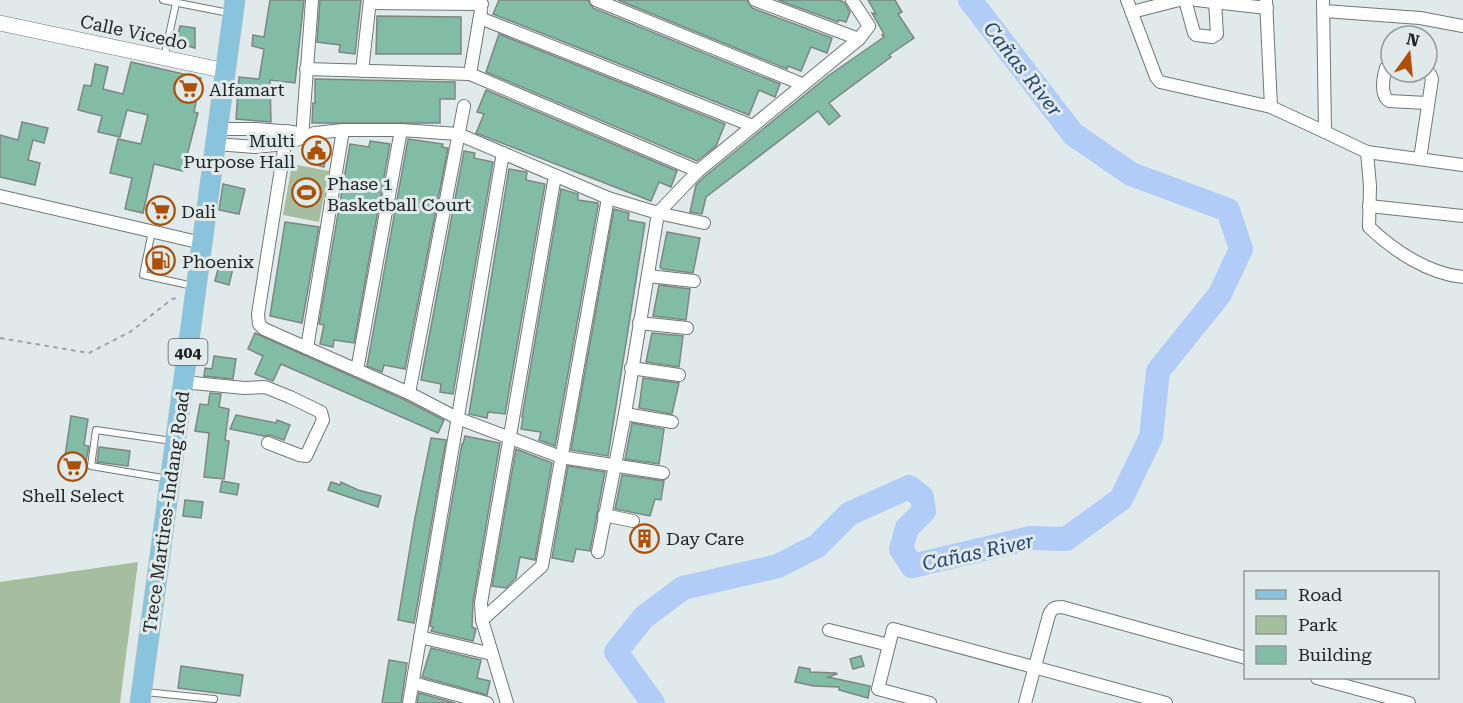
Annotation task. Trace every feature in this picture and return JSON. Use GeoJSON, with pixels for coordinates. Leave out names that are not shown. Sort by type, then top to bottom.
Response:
{"type":"FeatureCollection","features":[{"type":"Feature","properties":{"kind":"main road","name":"Trece Martires-Indang Road"},"geometry":{"type":"LineString","coordinates":[[141,698],[234,7]]}},
{"type":"Feature","properties":{"kind":"street"},"geometry":{"type":"LineString","coordinates":[[306,135],[306,69],[312,0]]}},
{"type":"Feature","properties":{"kind":"street"},"geometry":{"type":"LineString","coordinates":[[596,0],[802,84]]}},
{"type":"Feature","properties":{"kind":"street"},"geometry":{"type":"LineString","coordinates":[[755,0],[859,39]]}},
{"type":"Feature","properties":{"kind":"street"},"geometry":{"type":"LineString","coordinates":[[597,552],[625,414],[658,213],[698,171],[859,39],[869,26],[852,0]]}},
{"type":"Feature","properties":{"kind":"street"},"geometry":{"type":"LineString","coordinates":[[1127,0],[1156,77],[1160,82],[1271,107],[1366,152],[1463,165]]}},
{"type":"Feature","properties":{"kind":"street"},"geometry":{"type":"LineString","coordinates":[[1132,12],[1179,0]]}},
{"type":"Feature","properties":{"kind":"street"},"geometry":{"type":"LineString","coordinates":[[1185,0],[1194,33],[1212,37],[1216,34],[1215,2]]}},
{"type":"Feature","properties":{"kind":"street"},"geometry":{"type":"LineString","coordinates":[[1196,0],[1266,4],[1271,107]]}},
{"type":"Feature","properties":{"kind":"street"},"geometry":{"type":"LineString","coordinates":[[362,71],[370,1],[482,2],[470,74]]}},
{"type":"Feature","properties":{"kind":"street"},"geometry":{"type":"LineString","coordinates":[[1325,132],[1324,6],[1463,26]]}},
{"type":"Feature","properties":{"kind":"street"},"geometry":{"type":"LineString","coordinates":[[480,18],[753,126]]}},
{"type":"Feature","properties":{"kind":"street","name":"Calle Vicedo"},"geometry":{"type":"LineString","coordinates":[[0,23],[226,71]]}},
{"type":"Feature","properties":{"kind":"street"},"geometry":{"type":"LineString","coordinates":[[306,69],[470,74],[698,171]]}},
{"type":"Feature","properties":{"kind":"street"},"geometry":{"type":"LineString","coordinates":[[1383,84],[1383,95],[1389,101],[1427,103]]}},
{"type":"Feature","properties":{"kind":"street"},"geometry":{"type":"LineString","coordinates":[[1420,159],[1430,84]]}},
{"type":"Feature","properties":{"kind":"street"},"geometry":{"type":"LineString","coordinates":[[409,393],[464,106]]}},
{"type":"Feature","properties":{"kind":"street"},"geometry":{"type":"LineString","coordinates":[[307,348],[343,130]]}},
{"type":"Feature","properties":{"kind":"street"},"geometry":{"type":"LineString","coordinates":[[217,136],[255,147],[286,138],[343,130],[401,130],[458,134],[608,198],[704,224]]}},
{"type":"Feature","properties":{"kind":"street"},"geometry":{"type":"LineString","coordinates":[[357,370],[401,130]]}},
{"type":"Feature","properties":{"kind":"street"},"geometry":{"type":"LineString","coordinates":[[217,136],[286,138]]}},
{"type":"Feature","properties":{"kind":"street"},"geometry":{"type":"LineString","coordinates":[[286,138],[258,314],[259,324],[264,329],[409,393],[457,418],[561,457],[663,473]]}},
{"type":"Feature","properties":{"kind":"street"},"geometry":{"type":"LineString","coordinates":[[1366,152],[1370,186],[1369,227],[1428,268],[1448,276],[1463,277]]}},
{"type":"Feature","properties":{"kind":"street"},"geometry":{"type":"LineString","coordinates":[[409,703],[503,153]]}},
{"type":"Feature","properties":{"kind":"street"},"geometry":{"type":"LineString","coordinates":[[507,703],[482,620],[480,603],[555,176]]}},
{"type":"Feature","properties":{"kind":"street"},"geometry":{"type":"LineString","coordinates":[[0,196],[202,243]]}},
{"type":"Feature","properties":{"kind":"street"},"geometry":{"type":"LineString","coordinates":[[482,620],[542,566],[608,198]]}},
{"type":"Feature","properties":{"kind":"street"},"geometry":{"type":"LineString","coordinates":[[1369,206],[1463,216]]}},
{"type":"Feature","properties":{"kind":"street"},"geometry":{"type":"LineString","coordinates":[[648,276],[694,281]]}},
{"type":"Feature","properties":{"kind":"street"},"geometry":{"type":"LineString","coordinates":[[639,323],[687,328]]}},
{"type":"Feature","properties":{"kind":"street"},"geometry":{"type":"LineString","coordinates":[[631,368],[679,375]]}},
{"type":"Feature","properties":{"kind":"street"},"geometry":{"type":"LineString","coordinates":[[183,382],[244,388],[265,387],[321,412],[323,420],[306,456],[268,443]]}},
{"type":"Feature","properties":{"kind":"street"},"geometry":{"type":"LineString","coordinates":[[625,414],[672,422]]}},
{"type":"Feature","properties":{"kind":"street"},"geometry":{"type":"LineString","coordinates":[[604,515],[633,520]]}},
{"type":"Feature","properties":{"kind":"street"},"geometry":{"type":"LineString","coordinates":[[1025,703],[1049,615],[1055,607],[1062,607],[1244,658]]}},
{"type":"Feature","properties":{"kind":"street"},"geometry":{"type":"LineString","coordinates":[[930,703],[878,689],[893,629],[1166,703]]}},
{"type":"Feature","properties":{"kind":"street"},"geometry":{"type":"LineString","coordinates":[[829,630],[889,645]]}},
{"type":"Feature","properties":{"kind":"street"},"geometry":{"type":"LineString","coordinates":[[420,637],[492,654]]}},
{"type":"Feature","properties":{"kind":"street"},"geometry":{"type":"LineString","coordinates":[[1321,679],[1408,703]]}},
{"type":"Feature","properties":{"kind":"street"},"geometry":{"type":"LineString","coordinates":[[413,683],[488,703]]}},
{"type":"Feature","properties":{"kind":"lane"},"geometry":{"type":"LineString","coordinates":[[163,0],[234,7]]}},
{"type":"Feature","properties":{"kind":"lane"},"geometry":{"type":"LineString","coordinates":[[164,58],[176,3]]}},
{"type":"Feature","properties":{"kind":"lane"},"geometry":{"type":"LineString","coordinates":[[152,231],[143,275],[196,289]]}},
{"type":"Feature","properties":{"kind":"lane"},"geometry":{"type":"LineString","coordinates":[[170,479],[91,466],[96,430],[175,442]]}},
{"type":"Feature","properties":{"kind":"lane"},"geometry":{"type":"LineString","coordinates":[[141,698],[214,699]]}},
{"type":"Feature","properties":{"kind":"path"},"geometry":{"type":"LineString","coordinates":[[0,338],[89,353],[130,332],[172,299],[196,289]]}},
{"type":"Feature","properties":{"kind":"green space","name":"Phase 1 Basketball Court"},"geometry":{"type":"Polygon","coordinates":[[[292,164],[329,171],[319,222],[283,215],[292,164]]]}},
{"type":"Feature","properties":{"kind":"green space"},"geometry":{"type":"Polygon","coordinates":[[[138,562],[120,703],[0,703],[0,582],[138,562]]]}},
{"type":"Feature","properties":{"kind":"building"},"geometry":{"type":"Polygon","coordinates":[[[270,0],[304,0],[295,83],[270,80],[271,122],[236,119],[239,77],[259,79],[264,49],[252,46],[253,35],[264,37],[270,0]]]}},
{"type":"Feature","properties":{"kind":"building"},"geometry":{"type":"Polygon","coordinates":[[[320,0],[361,0],[355,54],[339,52],[340,45],[317,42],[320,0]]]}},
{"type":"Feature","properties":{"kind":"building"},"geometry":{"type":"Polygon","coordinates":[[[499,0],[588,0],[593,8],[780,84],[775,97],[759,90],[749,115],[493,14],[499,0]]]}},
{"type":"Feature","properties":{"kind":"building"},"geometry":{"type":"Polygon","coordinates":[[[618,0],[747,0],[752,8],[832,38],[827,53],[811,47],[801,71],[788,66],[787,69],[618,0]]]}},
{"type":"Feature","properties":{"kind":"building"},"geometry":{"type":"Polygon","coordinates":[[[778,0],[839,0],[844,2],[850,12],[846,22],[839,20],[838,22],[778,0]]]}},
{"type":"Feature","properties":{"kind":"building"},"geometry":{"type":"Polygon","coordinates":[[[868,0],[895,0],[902,12],[898,14],[914,38],[829,103],[840,116],[829,125],[818,111],[706,197],[702,214],[690,212],[696,185],[704,177],[828,76],[884,37],[868,0]]]}},
{"type":"Feature","properties":{"kind":"building"},"geometry":{"type":"Polygon","coordinates":[[[377,16],[461,17],[461,54],[376,54],[377,16]]]}},
{"type":"Feature","properties":{"kind":"building"},"geometry":{"type":"Polygon","coordinates":[[[180,26],[195,28],[195,48],[176,43],[180,26]]]}},
{"type":"Feature","properties":{"kind":"building"},"geometry":{"type":"Polygon","coordinates":[[[499,34],[725,124],[716,146],[697,161],[486,72],[499,34]]]}},
{"type":"Feature","properties":{"kind":"building"},"geometry":{"type":"Polygon","coordinates":[[[131,62],[201,78],[194,112],[198,113],[183,171],[154,164],[143,213],[125,209],[132,178],[110,173],[118,139],[141,144],[148,115],[127,110],[120,137],[98,132],[102,116],[78,110],[84,85],[91,86],[95,64],[108,67],[103,89],[123,94],[131,62]]]}},
{"type":"Feature","properties":{"kind":"building"},"geometry":{"type":"Polygon","coordinates":[[[315,79],[455,82],[455,99],[440,99],[440,123],[312,123],[315,79]]]}},
{"type":"Feature","properties":{"kind":"building"},"geometry":{"type":"Polygon","coordinates":[[[486,90],[677,171],[671,187],[659,182],[651,201],[476,133],[484,114],[477,112],[486,90]]]}},
{"type":"Feature","properties":{"kind":"building"},"geometry":{"type":"Polygon","coordinates":[[[22,122],[48,128],[44,143],[33,140],[28,160],[40,163],[35,185],[0,177],[0,135],[18,140],[22,122]]]}},
{"type":"Feature","properties":{"kind":"building"},"geometry":{"type":"Polygon","coordinates":[[[408,139],[443,144],[442,147],[448,148],[405,369],[384,365],[382,372],[367,366],[408,139]]]}},
{"type":"Feature","properties":{"kind":"building","name":"Multi Purpose Hall"},"geometry":{"type":"Polygon","coordinates":[[[316,141],[328,144],[324,167],[312,164],[312,143],[316,141]]]}},
{"type":"Feature","properties":{"kind":"building"},"geometry":{"type":"Polygon","coordinates":[[[370,141],[390,144],[354,343],[334,340],[333,347],[320,344],[324,325],[319,324],[350,144],[369,147],[370,141]]]}},
{"type":"Feature","properties":{"kind":"building"},"geometry":{"type":"Polygon","coordinates":[[[464,151],[475,153],[474,158],[493,162],[453,394],[440,392],[441,384],[421,380],[464,151]]]}},
{"type":"Feature","properties":{"kind":"building"},"geometry":{"type":"Polygon","coordinates":[[[509,169],[527,172],[526,180],[545,184],[505,414],[488,412],[487,418],[469,414],[509,169]]]}},
{"type":"Feature","properties":{"kind":"building"},"geometry":{"type":"Polygon","coordinates":[[[223,184],[245,189],[239,214],[219,210],[223,184]]]}},
{"type":"Feature","properties":{"kind":"building"},"geometry":{"type":"Polygon","coordinates":[[[561,189],[578,194],[578,200],[598,203],[598,206],[555,446],[539,440],[541,432],[521,429],[561,189]]]}},
{"type":"Feature","properties":{"kind":"building"},"geometry":{"type":"Polygon","coordinates":[[[614,209],[629,213],[628,220],[645,223],[608,456],[571,450],[614,209]]]}},
{"type":"Feature","properties":{"kind":"building"},"geometry":{"type":"Polygon","coordinates":[[[285,222],[319,227],[302,323],[270,316],[285,222]]]}},
{"type":"Feature","properties":{"kind":"building"},"geometry":{"type":"Polygon","coordinates":[[[667,232],[700,238],[693,273],[660,267],[667,232]]]}},
{"type":"Feature","properties":{"kind":"building"},"geometry":{"type":"Polygon","coordinates":[[[153,253],[169,254],[166,274],[149,271],[153,253]]]}},
{"type":"Feature","properties":{"kind":"building"},"geometry":{"type":"Polygon","coordinates":[[[219,265],[233,268],[229,285],[215,281],[219,265]]]}},
{"type":"Feature","properties":{"kind":"building"},"geometry":{"type":"Polygon","coordinates":[[[659,285],[690,289],[686,320],[653,316],[659,285]]]}},
{"type":"Feature","properties":{"kind":"building"},"geometry":{"type":"Polygon","coordinates":[[[255,333],[405,400],[444,420],[438,433],[281,364],[273,381],[255,374],[263,356],[248,349],[255,333]]]}},
{"type":"Feature","properties":{"kind":"building"},"geometry":{"type":"Polygon","coordinates":[[[652,333],[683,336],[679,367],[646,362],[652,333]]]}},
{"type":"Feature","properties":{"kind":"building"},"geometry":{"type":"Polygon","coordinates":[[[214,356],[236,359],[233,379],[204,376],[205,368],[212,369],[214,356]]]}},
{"type":"Feature","properties":{"kind":"building"},"geometry":{"type":"Polygon","coordinates":[[[643,378],[679,383],[672,414],[639,408],[643,378]]]}},
{"type":"Feature","properties":{"kind":"building"},"geometry":{"type":"Polygon","coordinates":[[[210,393],[221,394],[219,407],[229,409],[225,440],[229,441],[224,479],[204,477],[209,433],[195,431],[200,404],[208,405],[210,393]]]}},
{"type":"Feature","properties":{"kind":"building"},"geometry":{"type":"Polygon","coordinates":[[[236,415],[276,423],[277,420],[290,425],[284,440],[270,435],[264,436],[230,429],[236,415]]]}},
{"type":"Feature","properties":{"kind":"building"},"geometry":{"type":"Polygon","coordinates":[[[71,416],[88,419],[84,445],[89,446],[86,461],[81,460],[78,479],[62,476],[71,416]]]}},
{"type":"Feature","properties":{"kind":"building"},"geometry":{"type":"Polygon","coordinates":[[[632,423],[664,429],[659,464],[625,459],[632,423]]]}},
{"type":"Feature","properties":{"kind":"building"},"geometry":{"type":"Polygon","coordinates":[[[465,436],[500,443],[473,602],[472,627],[476,629],[473,641],[431,631],[433,627],[430,626],[465,436]]]}},
{"type":"Feature","properties":{"kind":"building"},"geometry":{"type":"Polygon","coordinates":[[[431,438],[446,440],[414,623],[398,620],[431,438]]]}},
{"type":"Feature","properties":{"kind":"building"},"geometry":{"type":"Polygon","coordinates":[[[99,447],[130,451],[128,466],[97,462],[99,447]]]}},
{"type":"Feature","properties":{"kind":"building"},"geometry":{"type":"Polygon","coordinates":[[[516,449],[552,463],[535,560],[520,557],[516,578],[506,588],[492,586],[516,449]]]}},
{"type":"Feature","properties":{"kind":"building"},"geometry":{"type":"Polygon","coordinates":[[[568,466],[605,472],[590,551],[576,549],[573,562],[552,558],[568,466]]]}},
{"type":"Feature","properties":{"kind":"building"},"geometry":{"type":"Polygon","coordinates":[[[622,475],[664,481],[661,500],[655,499],[650,516],[615,509],[622,475]]]}},
{"type":"Feature","properties":{"kind":"building"},"geometry":{"type":"Polygon","coordinates":[[[222,481],[239,484],[237,495],[220,492],[222,481]]]}},
{"type":"Feature","properties":{"kind":"building"},"geometry":{"type":"Polygon","coordinates":[[[331,482],[340,485],[341,482],[358,490],[381,496],[378,507],[328,490],[331,482]]]}},
{"type":"Feature","properties":{"kind":"building"},"geometry":{"type":"Polygon","coordinates":[[[185,500],[203,502],[201,518],[183,516],[185,500]]]}},
{"type":"Feature","properties":{"kind":"building","name":"Day Care"},"geometry":{"type":"Polygon","coordinates":[[[638,531],[653,533],[651,545],[637,543],[638,531]]]}},
{"type":"Feature","properties":{"kind":"building"},"geometry":{"type":"Polygon","coordinates":[[[431,648],[481,660],[477,678],[490,681],[487,695],[422,677],[431,648]]]}},
{"type":"Feature","properties":{"kind":"building"},"geometry":{"type":"Polygon","coordinates":[[[861,656],[864,666],[853,669],[850,659],[861,656]]]}},
{"type":"Feature","properties":{"kind":"building"},"geometry":{"type":"Polygon","coordinates":[[[389,660],[407,663],[401,703],[382,703],[389,660]]]}},
{"type":"Feature","properties":{"kind":"building"},"geometry":{"type":"Polygon","coordinates":[[[181,666],[243,675],[240,696],[178,688],[181,666]]]}},
{"type":"Feature","properties":{"kind":"building"},"geometry":{"type":"Polygon","coordinates":[[[799,667],[810,669],[810,672],[836,673],[828,677],[870,686],[868,698],[839,690],[839,687],[814,686],[795,682],[799,667]]]}},
{"type":"Feature","properties":{"kind":"building"},"geometry":{"type":"Polygon","coordinates":[[[419,693],[455,703],[417,703],[419,693]]]}},
{"type":"Feature","properties":{"kind":"waterway","name":"Cañas River"},"geometry":{"type":"LineString","coordinates":[[653,703],[616,652],[644,617],[683,588],[778,566],[817,546],[849,514],[909,487],[922,497],[924,511],[907,528],[901,549],[912,566],[1030,538],[1066,539],[1121,499],[1151,437],[1158,371],[1220,294],[1241,249],[1228,210],[1131,174],[1073,134],[970,0]]}},
{"type":"Feature","properties":{"kind":"place","name":"Alfamart"},"geometry":{"type":"Point","coordinates":[188,89]}},
{"type":"Feature","properties":{"kind":"place","name":"Multi Purpose Hall"},"geometry":{"type":"Point","coordinates":[316,150]}},
{"type":"Feature","properties":{"kind":"place","name":"Phase 1 Basketball Court"},"geometry":{"type":"Point","coordinates":[306,193]}},
{"type":"Feature","properties":{"kind":"place","name":"Dali"},"geometry":{"type":"Point","coordinates":[160,211]}},
{"type":"Feature","properties":{"kind":"place","name":"Phoenix"},"geometry":{"type":"Point","coordinates":[161,261]}},
{"type":"Feature","properties":{"kind":"place","name":"Shell Select"},"geometry":{"type":"Point","coordinates":[73,466]}},
{"type":"Feature","properties":{"kind":"place","name":"Day Care"},"geometry":{"type":"Point","coordinates":[645,538]}}]}
